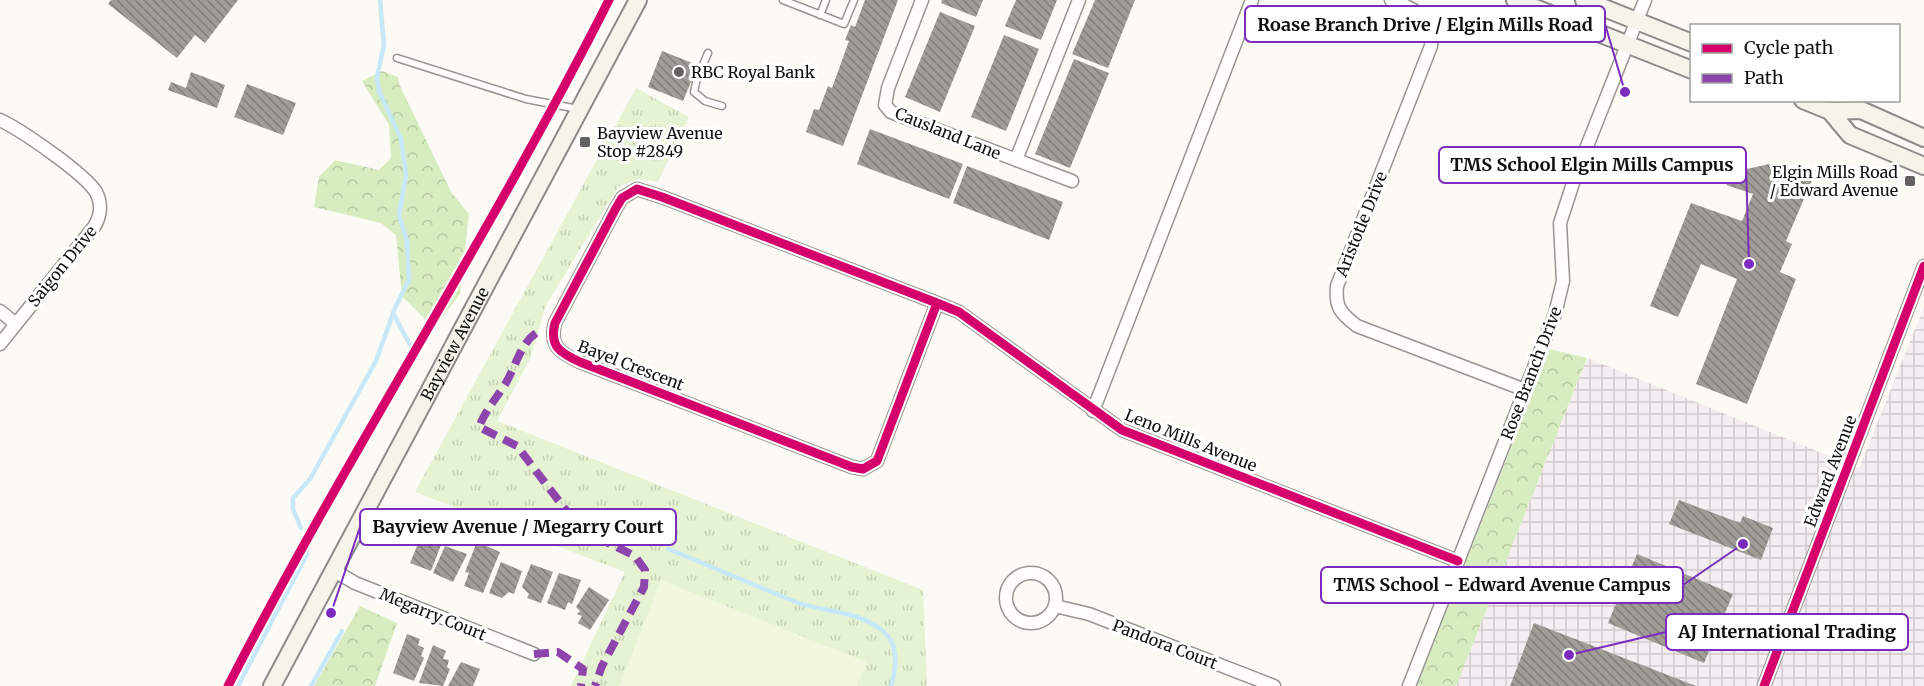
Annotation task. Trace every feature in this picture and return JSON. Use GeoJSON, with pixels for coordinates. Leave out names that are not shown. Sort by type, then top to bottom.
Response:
{"type":"FeatureCollection","features":[{"type":"Feature","properties":{"kind":"main road","name":"Bayview Avenue"},"geometry":{"type":"LineString","coordinates":[[272,686],[638,0]]}},
{"type":"Feature","properties":{"kind":"main road"},"geometry":{"type":"LineString","coordinates":[[1515,0],[1690,69]]}},
{"type":"Feature","properties":{"kind":"main road"},"geometry":{"type":"LineString","coordinates":[[1584,0],[1690,42]]}},
{"type":"Feature","properties":{"kind":"main road"},"geometry":{"type":"LineString","coordinates":[[1808,102],[1830,111],[1861,110],[1924,138]]}},
{"type":"Feature","properties":{"kind":"main road"},"geometry":{"type":"LineString","coordinates":[[1830,111],[1850,135],[1924,166]]}},
{"type":"Feature","properties":{"kind":"street","name":"Causland Lane"},"geometry":{"type":"LineString","coordinates":[[922,0],[888,88],[885,105],[891,112],[1072,182]]}},
{"type":"Feature","properties":{"kind":"street","name":"Causland Lane"},"geometry":{"type":"LineString","coordinates":[[1016,160],[1079,0]]}},
{"type":"Feature","properties":{"kind":"street"},"geometry":{"type":"LineString","coordinates":[[1093,411],[1252,0]]}},
{"type":"Feature","properties":{"kind":"street","name":"Aristotle Drive"},"geometry":{"type":"LineString","coordinates":[[1391,0],[1419,12],[1427,20],[1432,36],[1431,46],[1337,286],[1335,304],[1343,315],[1357,326],[1525,390]]}},
{"type":"Feature","properties":{"kind":"street","name":"Rose Branch Drive"},"geometry":{"type":"LineString","coordinates":[[1409,686],[1560,299],[1564,262],[1560,223],[1645,0]]}},
{"type":"Feature","properties":{"kind":"street","name":"Saigon Drive"},"geometry":{"type":"LineString","coordinates":[[0,120],[31,138],[88,184],[95,192],[100,204],[100,215],[94,227],[0,344]]}},
{"type":"Feature","properties":{"kind":"street","name":"Bayel Crescent"},"geometry":{"type":"LineString","coordinates":[[637,189],[937,303],[877,461],[863,469],[852,467],[572,358],[555,347],[551,336],[555,323],[616,208],[622,198],[637,189]]}},
{"type":"Feature","properties":{"kind":"street","name":"Edward Avenue"},"geometry":{"type":"LineString","coordinates":[[1764,686],[1924,266]]}},
{"type":"Feature","properties":{"kind":"street","name":"Leno Mills Avenue"},"geometry":{"type":"LineString","coordinates":[[937,303],[959,312],[1093,411],[1137,436],[1458,561]]}},
{"type":"Feature","properties":{"kind":"street"},"geometry":{"type":"LineString","coordinates":[[0,311],[16,324]]}},
{"type":"Feature","properties":{"kind":"street","name":"Megarry Court"},"geometry":{"type":"LineString","coordinates":[[333,570],[355,583],[534,654]]}},
{"type":"Feature","properties":{"kind":"street"},"geometry":{"type":"LineString","coordinates":[[1028,573],[1044,576],[1055,589],[1055,606],[1052,613],[1039,622],[1023,622],[1016,618],[1007,605],[1008,588],[1013,581],[1028,573]]}},
{"type":"Feature","properties":{"kind":"street","name":"Pandora Court"},"geometry":{"type":"LineString","coordinates":[[1055,606],[1089,614],[1274,686]]}},
{"type":"Feature","properties":{"kind":"lane"},"geometry":{"type":"LineString","coordinates":[[783,0],[844,24],[854,0]]}},
{"type":"Feature","properties":{"kind":"lane"},"geometry":{"type":"LineString","coordinates":[[820,15],[826,0]]}},
{"type":"Feature","properties":{"kind":"lane"},"geometry":{"type":"LineString","coordinates":[[702,66],[708,53]]}},
{"type":"Feature","properties":{"kind":"lane"},"geometry":{"type":"LineString","coordinates":[[397,58],[526,99],[579,109]]}},
{"type":"Feature","properties":{"kind":"lane"},"geometry":{"type":"LineString","coordinates":[[697,78],[694,92],[697,96],[722,106]]}},
{"type":"Feature","properties":{"kind":"shaded area"},"geometry":{"type":"Polygon","coordinates":[[[1924,307],[1924,686],[1456,686],[1587,358],[1859,468],[1924,307]]]}},
{"type":"Feature","properties":{"kind":"green space"},"geometry":{"type":"Polygon","coordinates":[[[382,71],[398,77],[400,86],[451,192],[469,214],[460,294],[434,328],[402,296],[396,235],[381,223],[314,207],[319,177],[335,160],[379,170],[391,158],[389,125],[362,81],[382,71]]]}},
{"type":"Feature","properties":{"kind":"green space"},"geometry":{"type":"Polygon","coordinates":[[[636,88],[689,117],[658,182],[639,179],[618,187],[545,307],[531,357],[497,421],[923,590],[927,686],[571,686],[625,572],[415,492],[636,88]]]}},
{"type":"Feature","properties":{"kind":"green space"},"geometry":{"type":"Polygon","coordinates":[[[1550,349],[1587,358],[1456,686],[1417,686],[1550,349]]]}},
{"type":"Feature","properties":{"kind":"green space"},"geometry":{"type":"Polygon","coordinates":[[[661,580],[867,662],[857,686],[619,686],[661,580]]]}},
{"type":"Feature","properties":{"kind":"green space"},"geometry":{"type":"Polygon","coordinates":[[[360,606],[397,623],[375,686],[314,686],[360,606]]]}},
{"type":"Feature","properties":{"kind":"building"},"geometry":{"type":"Polygon","coordinates":[[[111,0],[238,0],[205,43],[195,35],[177,58],[108,4],[111,0]]]}},
{"type":"Feature","properties":{"kind":"building"},"geometry":{"type":"Polygon","coordinates":[[[865,0],[898,0],[843,146],[806,132],[814,109],[819,110],[828,86],[832,88],[849,41],[845,40],[851,25],[855,27],[865,0]]]}},
{"type":"Feature","properties":{"kind":"building"},"geometry":{"type":"Polygon","coordinates":[[[942,0],[983,0],[976,17],[941,3],[942,0]]]}},
{"type":"Feature","properties":{"kind":"building"},"geometry":{"type":"Polygon","coordinates":[[[1016,0],[1057,0],[1041,40],[1005,26],[1016,0]]]}},
{"type":"Feature","properties":{"kind":"building"},"geometry":{"type":"Polygon","coordinates":[[[1095,0],[1135,0],[1108,68],[1072,54],[1095,0]]]}},
{"type":"Feature","properties":{"kind":"building"},"geometry":{"type":"Polygon","coordinates":[[[940,12],[975,26],[940,112],[905,97],[940,12]]]}},
{"type":"Feature","properties":{"kind":"building"},"geometry":{"type":"Polygon","coordinates":[[[1004,35],[1039,49],[1006,131],[971,117],[1004,35]]]}},
{"type":"Feature","properties":{"kind":"building","name":"RBC Royal Bank"},"geometry":{"type":"Polygon","coordinates":[[[662,51],[705,68],[700,80],[693,77],[683,101],[648,87],[662,51]]]}},
{"type":"Feature","properties":{"kind":"building"},"geometry":{"type":"Polygon","coordinates":[[[1074,59],[1109,73],[1070,168],[1035,154],[1074,59]]]}},
{"type":"Feature","properties":{"kind":"building"},"geometry":{"type":"Polygon","coordinates":[[[191,72],[225,85],[217,108],[168,90],[171,82],[186,88],[191,72]]]}},
{"type":"Feature","properties":{"kind":"building"},"geometry":{"type":"Polygon","coordinates":[[[247,84],[296,103],[283,135],[234,117],[247,84]]]}},
{"type":"Feature","properties":{"kind":"building"},"geometry":{"type":"Polygon","coordinates":[[[870,129],[963,164],[949,199],[857,164],[870,129]]]}},
{"type":"Feature","properties":{"kind":"building"},"geometry":{"type":"Polygon","coordinates":[[[1774,163],[1812,180],[1786,241],[1792,244],[1780,272],[1796,279],[1747,404],[1696,384],[1737,279],[1701,264],[1678,317],[1650,306],[1691,203],[1742,221],[1753,194],[1726,185],[1742,170],[1774,163]]]}},
{"type":"Feature","properties":{"kind":"building"},"geometry":{"type":"Polygon","coordinates":[[[967,166],[1063,202],[1049,240],[953,203],[967,166]]]}},
{"type":"Feature","properties":{"kind":"building"},"geometry":{"type":"Polygon","coordinates":[[[1679,500],[1740,523],[1743,516],[1773,528],[1761,560],[1669,524],[1679,500]]]}},
{"type":"Feature","properties":{"kind":"building"},"geometry":{"type":"Polygon","coordinates":[[[424,529],[444,537],[431,571],[410,563],[424,529]]]}},
{"type":"Feature","properties":{"kind":"building"},"geometry":{"type":"Polygon","coordinates":[[[477,542],[500,552],[483,593],[464,586],[469,573],[465,572],[477,542]]]}},
{"type":"Feature","properties":{"kind":"building"},"geometry":{"type":"Polygon","coordinates":[[[445,546],[467,554],[453,582],[433,573],[445,546]]]}},
{"type":"Feature","properties":{"kind":"building"},"geometry":{"type":"Polygon","coordinates":[[[1637,554],[1733,594],[1704,663],[1608,623],[1637,554]]]}},
{"type":"Feature","properties":{"kind":"building"},"geometry":{"type":"Polygon","coordinates":[[[501,562],[522,571],[514,594],[509,592],[502,598],[489,593],[501,562]]]}},
{"type":"Feature","properties":{"kind":"building"},"geometry":{"type":"Polygon","coordinates":[[[531,564],[553,572],[541,603],[527,598],[529,594],[522,587],[531,564]]]}},
{"type":"Feature","properties":{"kind":"building"},"geometry":{"type":"Polygon","coordinates":[[[559,573],[581,580],[572,604],[568,602],[565,610],[547,603],[559,573]]]}},
{"type":"Feature","properties":{"kind":"building"},"geometry":{"type":"Polygon","coordinates":[[[589,587],[609,600],[590,630],[578,623],[582,616],[577,614],[580,611],[576,607],[589,587]]]}},
{"type":"Feature","properties":{"kind":"building"},"geometry":{"type":"Polygon","coordinates":[[[1534,623],[1696,686],[1510,686],[1534,623]]]}},
{"type":"Feature","properties":{"kind":"building"},"geometry":{"type":"Polygon","coordinates":[[[407,634],[420,639],[418,645],[424,648],[421,656],[424,658],[414,681],[393,673],[407,634]]]}},
{"type":"Feature","properties":{"kind":"building"},"geometry":{"type":"Polygon","coordinates":[[[433,645],[446,651],[443,659],[449,660],[447,667],[450,669],[443,686],[419,683],[433,645]]]}},
{"type":"Feature","properties":{"kind":"building"},"geometry":{"type":"Polygon","coordinates":[[[461,662],[480,669],[473,686],[448,686],[461,662]]]}},
{"type":"Feature","properties":{"kind":"waterway"},"geometry":{"type":"LineString","coordinates":[[301,528],[293,509],[293,498],[310,479],[376,361],[395,308],[409,280],[407,241],[399,215],[406,175],[401,139],[379,91],[377,77],[384,45],[380,0]]}},
{"type":"Feature","properties":{"kind":"waterway"},"geometry":{"type":"LineString","coordinates":[[393,313],[410,345]]}},
{"type":"Feature","properties":{"kind":"waterway"},"geometry":{"type":"LineString","coordinates":[[238,686],[307,554],[307,542]]}},
{"type":"Feature","properties":{"kind":"waterway"},"geometry":{"type":"LineString","coordinates":[[668,549],[796,602],[855,616],[876,626],[890,639],[895,652],[891,686]]}},
{"type":"Feature","properties":{"kind":"waterway"},"geometry":{"type":"LineString","coordinates":[[311,686],[342,631]]}},
{"type":"Feature","properties":{"kind":"marked path"},"geometry":{"type":"LineString","coordinates":[[536,333],[525,344],[508,380],[479,427],[517,446],[581,530],[635,556],[645,570],[644,587],[602,666],[595,686]]}},
{"type":"Feature","properties":{"kind":"marked path"},"geometry":{"type":"LineString","coordinates":[[534,654],[558,652],[583,669],[581,686]]}},
{"type":"Feature","properties":{"kind":"cycle path"},"geometry":{"type":"LineString","coordinates":[[228,686],[322,513],[517,173],[609,0]]}},
{"type":"Feature","properties":{"kind":"cycle path"},"geometry":{"type":"LineString","coordinates":[[937,303],[877,461],[863,469],[852,467],[580,362],[562,352],[554,338],[555,323],[616,208],[622,198],[637,189],[662,197],[937,303],[959,312],[1122,430],[1458,561]]}},
{"type":"Feature","properties":{"kind":"cycle path"},"geometry":{"type":"LineString","coordinates":[[1764,686],[1924,266]]}},
{"type":"Feature","properties":{"kind":"place","name":"RBC Royal Bank"},"geometry":{"type":"Point","coordinates":[679,72]}},
{"type":"Feature","properties":{"kind":"place","name":"Roase Branch Drive / Elgin Mills Road"},"geometry":{"type":"Point","coordinates":[1625,92]}},
{"type":"Feature","properties":{"kind":"place","name":"Bayview Avenue Stop #2849"},"geometry":{"type":"Point","coordinates":[585,142]}},
{"type":"Feature","properties":{"kind":"place","name":"Elgin Mills Road / Edward Avenue"},"geometry":{"type":"Point","coordinates":[1910,181]}},
{"type":"Feature","properties":{"kind":"place","name":"TMS School Elgin Mills Campus"},"geometry":{"type":"Point","coordinates":[1749,264]}},
{"type":"Feature","properties":{"kind":"place","name":"TMS School - Edward Avenue Campus"},"geometry":{"type":"Point","coordinates":[1743,544]}},
{"type":"Feature","properties":{"kind":"place","name":"Bayview Avenue / Megarry Court"},"geometry":{"type":"Point","coordinates":[331,613]}},
{"type":"Feature","properties":{"kind":"place","name":"AJ International Trading"},"geometry":{"type":"Point","coordinates":[1569,655]}}]}
